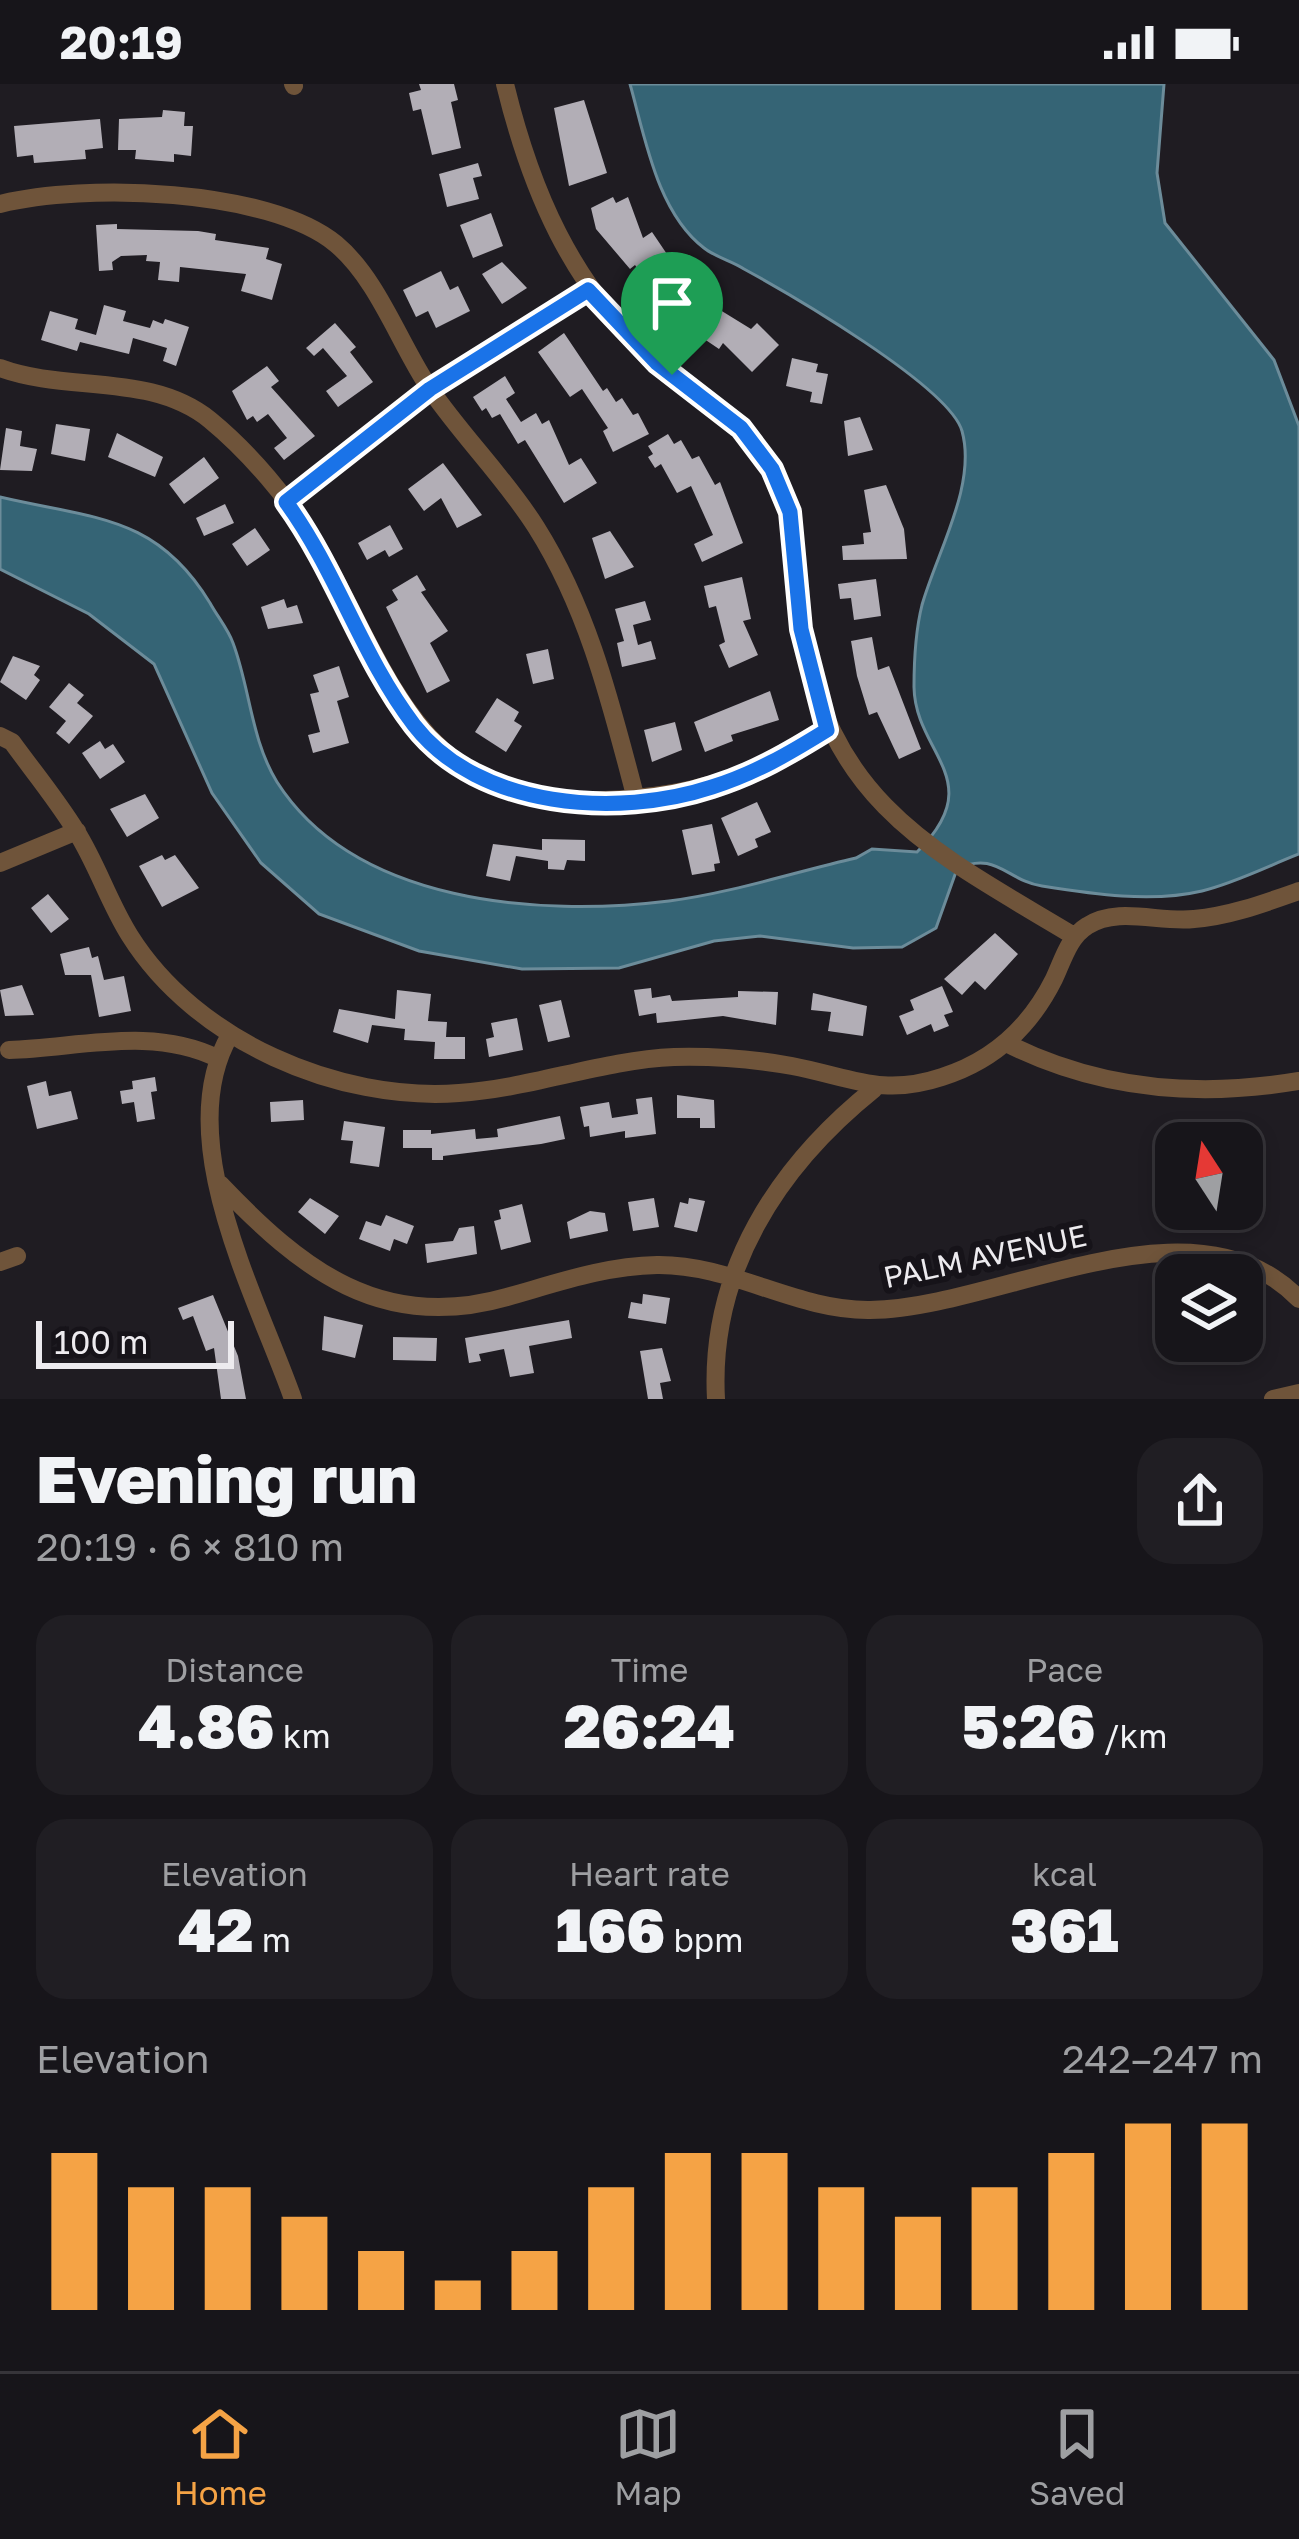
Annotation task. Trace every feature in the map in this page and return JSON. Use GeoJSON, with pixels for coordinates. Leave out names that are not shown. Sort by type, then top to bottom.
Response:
{"type":"FeatureCollection","features":[{"type":"Feature","properties":{"kind":"street"},"geometry":{"type":"LineString","coordinates":[[505,84],[540,200],[588,290],[657,363],[741,428],[772,469],[790,512],[801,629],[827,730],[876,800],[915,835],[1074,935]]}},
{"type":"Feature","properties":{"kind":"street"},"geometry":{"type":"LineString","coordinates":[[0,204],[109,192],[202,199],[270,214],[335,243],[430,389],[524,509],[572,591],[603,674],[636,799]]}},
{"type":"Feature","properties":{"kind":"street"},"geometry":{"type":"LineString","coordinates":[[286,502],[430,389],[588,290]]}},
{"type":"Feature","properties":{"kind":"street"},"geometry":{"type":"LineString","coordinates":[[0,368],[136,389],[207,418],[286,502],[317,546],[388,685],[436,749],[475,774],[516,791],[581,801],[636,799],[712,788],[755,772],[827,730]]}},
{"type":"Feature","properties":{"kind":"street"},"geometry":{"type":"LineString","coordinates":[[0,736],[12,742],[76,831],[142,953],[230,1035],[361,1087],[406,1093],[496,1090],[686,1057],[779,1064],[874,1089],[941,1077],[1008,1044],[1042,1001],[1074,935],[1103,918],[1189,920],[1299,891]]}},
{"type":"Feature","properties":{"kind":"street"},"geometry":{"type":"LineString","coordinates":[[0,863],[76,831]]}},
{"type":"Feature","properties":{"kind":"street"},"geometry":{"type":"LineString","coordinates":[[230,1035],[217,1058],[208,1122],[235,1246],[293,1399]]}},
{"type":"Feature","properties":{"kind":"street"},"geometry":{"type":"LineString","coordinates":[[9,1050],[127,1040],[169,1042],[217,1058]]}},
{"type":"Feature","properties":{"kind":"street"},"geometry":{"type":"LineString","coordinates":[[1008,1044],[1064,1068],[1130,1084],[1220,1091],[1299,1081]]}},
{"type":"Feature","properties":{"kind":"street"},"geometry":{"type":"LineString","coordinates":[[716,1399],[719,1332],[733,1278],[774,1190],[816,1139],[874,1089]]}},
{"type":"Feature","properties":{"kind":"street","name":"PALM AVENUE"},"geometry":{"type":"LineString","coordinates":[[220,1184],[303,1264],[357,1291],[409,1305],[485,1303],[572,1276],[635,1266],[693,1266],[816,1304],[875,1310],[963,1297],[1119,1258],[1198,1254],[1258,1270],[1299,1299]]}},
{"type":"Feature","properties":{"kind":"street"},"geometry":{"type":"LineString","coordinates":[[1273,1399],[1299,1393]]}},
{"type":"Feature","properties":{"kind":"water"},"geometry":{"type":"Polygon","coordinates":[[[630,84],[1164,84],[1157,173],[1165,223],[1274,360],[1299,426],[1299,854],[1214,888],[1142,897],[1042,886],[992,865],[970,864],[957,869],[936,928],[902,947],[853,948],[760,936],[714,941],[619,968],[522,969],[419,951],[319,914],[261,863],[212,793],[154,664],[89,614],[0,569],[0,497],[120,525],[167,552],[189,574],[231,638],[262,749],[277,782],[311,823],[353,854],[401,877],[508,903],[618,905],[716,893],[856,858],[872,849],[917,852],[938,827],[947,805],[943,768],[917,710],[914,667],[922,605],[960,496],[965,452],[962,431],[951,412],[899,366],[795,298],[708,251],[688,233],[655,172],[630,84]]]}},
{"type":"Feature","properties":{"kind":"building"},"geometry":{"type":"Polygon","coordinates":[[[419,84],[454,84],[458,100],[451,102],[461,148],[432,155],[421,109],[413,111],[409,93],[421,90],[419,84]]]}},
{"type":"Feature","properties":{"kind":"building"},"geometry":{"type":"Polygon","coordinates":[[[584,100],[607,173],[569,186],[554,108],[584,100]]]}},
{"type":"Feature","properties":{"kind":"building"},"geometry":{"type":"Polygon","coordinates":[[[163,110],[185,112],[184,126],[193,126],[191,156],[174,154],[174,162],[135,159],[136,150],[118,150],[119,119],[162,117],[163,110]]]}},
{"type":"Feature","properties":{"kind":"building"},"geometry":{"type":"Polygon","coordinates":[[[100,119],[103,148],[85,150],[86,159],[34,163],[33,155],[17,157],[14,126],[100,119]]]}},
{"type":"Feature","properties":{"kind":"building"},"geometry":{"type":"Polygon","coordinates":[[[478,163],[482,176],[473,178],[479,199],[447,207],[439,174],[478,163]]]}},
{"type":"Feature","properties":{"kind":"building"},"geometry":{"type":"Polygon","coordinates":[[[613,197],[616,203],[628,197],[643,238],[652,232],[673,263],[669,265],[712,305],[751,329],[757,323],[779,345],[752,372],[723,343],[719,349],[679,322],[676,326],[649,300],[655,294],[635,265],[630,269],[596,229],[591,208],[613,197]]]}},
{"type":"Feature","properties":{"kind":"building"},"geometry":{"type":"Polygon","coordinates":[[[491,213],[503,246],[473,258],[460,225],[491,213]]]}},
{"type":"Feature","properties":{"kind":"building"},"geometry":{"type":"Polygon","coordinates":[[[117,224],[117,229],[198,231],[216,234],[215,240],[269,248],[266,259],[282,264],[272,300],[241,291],[246,274],[180,267],[179,282],[158,280],[160,262],[146,261],[147,255],[121,256],[112,262],[113,270],[99,271],[96,225],[117,224]]]}},
{"type":"Feature","properties":{"kind":"building"},"geometry":{"type":"Polygon","coordinates":[[[502,262],[527,288],[502,304],[482,274],[502,262]]]}},
{"type":"Feature","properties":{"kind":"building"},"geometry":{"type":"Polygon","coordinates":[[[441,271],[450,290],[458,286],[470,311],[436,328],[428,311],[416,317],[403,290],[441,271]]]}},
{"type":"Feature","properties":{"kind":"building"},"geometry":{"type":"Polygon","coordinates":[[[104,305],[126,311],[123,321],[150,328],[153,320],[163,324],[165,319],[189,327],[176,366],[163,361],[167,348],[133,338],[129,354],[80,342],[77,351],[41,340],[50,311],[78,319],[75,329],[96,335],[104,305]]]}},
{"type":"Feature","properties":{"kind":"building"},"geometry":{"type":"Polygon","coordinates":[[[335,323],[356,347],[350,352],[373,382],[338,407],[326,391],[347,376],[323,348],[314,356],[306,348],[335,323]]]}},
{"type":"Feature","properties":{"kind":"building"},"geometry":{"type":"Polygon","coordinates":[[[564,333],[603,391],[607,388],[616,402],[622,398],[633,415],[638,413],[649,434],[613,452],[603,431],[608,428],[582,389],[570,397],[538,352],[564,333]]]}},
{"type":"Feature","properties":{"kind":"building"},"geometry":{"type":"Polygon","coordinates":[[[792,358],[818,364],[816,372],[828,374],[822,404],[810,402],[812,392],[786,386],[792,358]]]}},
{"type":"Feature","properties":{"kind":"building"},"geometry":{"type":"Polygon","coordinates":[[[267,366],[279,381],[271,387],[315,436],[284,460],[274,448],[287,438],[268,414],[257,422],[253,416],[247,420],[232,391],[267,366]]]}},
{"type":"Feature","properties":{"kind":"building"},"geometry":{"type":"Polygon","coordinates":[[[505,376],[515,393],[506,399],[521,422],[536,413],[542,424],[549,420],[569,465],[581,458],[597,483],[564,503],[525,440],[518,444],[500,414],[492,418],[486,408],[482,411],[473,397],[505,376]]]}},
{"type":"Feature","properties":{"kind":"building"},"geometry":{"type":"Polygon","coordinates":[[[860,417],[873,450],[848,456],[844,421],[860,417]]]}},
{"type":"Feature","properties":{"kind":"building"},"geometry":{"type":"Polygon","coordinates":[[[56,424],[90,429],[85,461],[51,454],[56,424]]]}},
{"type":"Feature","properties":{"kind":"building"},"geometry":{"type":"Polygon","coordinates":[[[6,428],[22,431],[20,446],[37,449],[32,471],[0,470],[6,428]]]}},
{"type":"Feature","properties":{"kind":"building"},"geometry":{"type":"Polygon","coordinates":[[[117,433],[163,457],[155,477],[108,457],[117,433]]]}},
{"type":"Feature","properties":{"kind":"building"},"geometry":{"type":"Polygon","coordinates":[[[668,434],[674,444],[681,440],[692,459],[699,456],[715,485],[720,482],[743,543],[702,562],[694,544],[713,535],[691,486],[677,493],[661,464],[655,468],[648,457],[653,454],[648,446],[668,434]]]}},
{"type":"Feature","properties":{"kind":"building"},"geometry":{"type":"Polygon","coordinates":[[[204,457],[219,478],[184,504],[169,484],[204,457]]]}},
{"type":"Feature","properties":{"kind":"building"},"geometry":{"type":"Polygon","coordinates":[[[443,463],[482,515],[457,528],[441,498],[424,511],[408,489],[443,463]]]}},
{"type":"Feature","properties":{"kind":"building"},"geometry":{"type":"Polygon","coordinates":[[[886,485],[904,529],[907,559],[843,560],[842,546],[864,544],[863,533],[871,532],[864,490],[886,485]]]}},
{"type":"Feature","properties":{"kind":"building"},"geometry":{"type":"Polygon","coordinates":[[[225,504],[234,523],[204,536],[196,518],[225,504]]]}},
{"type":"Feature","properties":{"kind":"building"},"geometry":{"type":"Polygon","coordinates":[[[390,525],[403,549],[389,557],[385,550],[367,560],[358,543],[390,525]]]}},
{"type":"Feature","properties":{"kind":"building"},"geometry":{"type":"Polygon","coordinates":[[[255,528],[270,550],[247,566],[232,544],[255,528]]]}},
{"type":"Feature","properties":{"kind":"building"},"geometry":{"type":"Polygon","coordinates":[[[610,531],[634,567],[605,579],[592,538],[610,531]]]}},
{"type":"Feature","properties":{"kind":"building"},"geometry":{"type":"Polygon","coordinates":[[[417,575],[426,590],[421,592],[448,631],[430,643],[450,681],[427,693],[386,607],[398,600],[392,590],[417,575]]]}},
{"type":"Feature","properties":{"kind":"building"},"geometry":{"type":"Polygon","coordinates":[[[742,577],[751,619],[743,621],[758,655],[729,668],[719,645],[725,642],[716,606],[709,608],[704,586],[742,577]]]}},
{"type":"Feature","properties":{"kind":"building"},"geometry":{"type":"Polygon","coordinates":[[[876,579],[881,616],[854,620],[851,598],[840,599],[838,584],[876,579]]]}},
{"type":"Feature","properties":{"kind":"building"},"geometry":{"type":"Polygon","coordinates":[[[284,599],[287,608],[297,605],[303,623],[268,629],[261,607],[284,599]]]}},
{"type":"Feature","properties":{"kind":"building"},"geometry":{"type":"Polygon","coordinates":[[[645,601],[651,620],[633,625],[638,645],[651,641],[656,659],[622,667],[617,643],[624,641],[615,609],[645,601]]]}},
{"type":"Feature","properties":{"kind":"building"},"geometry":{"type":"Polygon","coordinates":[[[872,637],[878,670],[889,666],[921,749],[899,759],[877,712],[869,715],[857,676],[851,641],[872,637]]]}},
{"type":"Feature","properties":{"kind":"building"},"geometry":{"type":"Polygon","coordinates":[[[548,649],[554,679],[533,684],[526,654],[548,649]]]}},
{"type":"Feature","properties":{"kind":"building"},"geometry":{"type":"Polygon","coordinates":[[[13,656],[40,666],[34,675],[40,680],[26,700],[0,682],[13,656]]]}},
{"type":"Feature","properties":{"kind":"building"},"geometry":{"type":"Polygon","coordinates":[[[339,666],[349,697],[337,701],[349,743],[313,753],[308,735],[320,732],[310,694],[319,692],[313,675],[339,666]]]}},
{"type":"Feature","properties":{"kind":"building"},"geometry":{"type":"Polygon","coordinates":[[[69,683],[84,695],[77,703],[93,716],[69,744],[56,733],[66,721],[49,707],[69,683]]]}},
{"type":"Feature","properties":{"kind":"building"},"geometry":{"type":"Polygon","coordinates":[[[770,691],[779,720],[731,735],[733,741],[705,752],[694,722],[770,691]]]}},
{"type":"Feature","properties":{"kind":"building"},"geometry":{"type":"Polygon","coordinates":[[[497,698],[519,712],[514,721],[522,726],[506,752],[475,732],[497,698]]]}},
{"type":"Feature","properties":{"kind":"building"},"geometry":{"type":"Polygon","coordinates":[[[675,722],[682,750],[652,762],[644,730],[675,722]]]}},
{"type":"Feature","properties":{"kind":"building"},"geometry":{"type":"Polygon","coordinates":[[[100,741],[105,749],[113,744],[125,762],[100,779],[82,753],[100,741]]]}},
{"type":"Feature","properties":{"kind":"building"},"geometry":{"type":"Polygon","coordinates":[[[145,794],[159,818],[127,837],[110,809],[145,794]]]}},
{"type":"Feature","properties":{"kind":"building"},"geometry":{"type":"Polygon","coordinates":[[[757,802],[771,832],[755,839],[758,847],[738,856],[721,818],[757,802]]]}},
{"type":"Feature","properties":{"kind":"building"},"geometry":{"type":"Polygon","coordinates":[[[712,824],[720,863],[714,864],[715,871],[692,875],[682,830],[712,824]]]}},
{"type":"Feature","properties":{"kind":"building"},"geometry":{"type":"Polygon","coordinates":[[[542,839],[585,840],[585,861],[567,860],[564,870],[548,869],[548,861],[516,856],[510,881],[486,876],[493,844],[542,850],[542,839]]]}},
{"type":"Feature","properties":{"kind":"building"},"geometry":{"type":"Polygon","coordinates":[[[162,855],[165,860],[175,855],[199,888],[162,907],[139,866],[162,855]]]}},
{"type":"Feature","properties":{"kind":"building"},"geometry":{"type":"Polygon","coordinates":[[[48,894],[69,919],[51,933],[31,908],[48,894]]]}},
{"type":"Feature","properties":{"kind":"building"},"geometry":{"type":"Polygon","coordinates":[[[995,933],[1018,954],[985,990],[975,981],[962,995],[944,979],[995,933]]]}},
{"type":"Feature","properties":{"kind":"building"},"geometry":{"type":"Polygon","coordinates":[[[89,947],[92,958],[98,956],[104,980],[124,976],[131,1011],[99,1017],[91,975],[65,975],[60,954],[89,947]]]}},
{"type":"Feature","properties":{"kind":"building"},"geometry":{"type":"Polygon","coordinates":[[[22,985],[34,1015],[5,1016],[0,990],[22,985]]]}},
{"type":"Feature","properties":{"kind":"building"},"geometry":{"type":"Polygon","coordinates":[[[942,986],[953,1012],[944,1015],[949,1026],[934,1032],[931,1024],[907,1035],[899,1016],[914,1010],[910,1000],[942,986]]]}},
{"type":"Feature","properties":{"kind":"building"},"geometry":{"type":"Polygon","coordinates":[[[651,988],[652,998],[670,995],[672,1001],[738,997],[738,991],[778,992],[776,1025],[723,1016],[657,1023],[656,1013],[639,1016],[634,990],[651,988]]]}},
{"type":"Feature","properties":{"kind":"building"},"geometry":{"type":"Polygon","coordinates":[[[397,990],[431,994],[428,1021],[447,1022],[446,1037],[465,1037],[465,1059],[434,1059],[435,1042],[404,1040],[405,1029],[372,1025],[368,1043],[333,1032],[339,1009],[395,1019],[397,990]]]}},
{"type":"Feature","properties":{"kind":"building"},"geometry":{"type":"Polygon","coordinates":[[[813,993],[867,1006],[863,1036],[828,1031],[831,1012],[811,1010],[813,993]]]}},
{"type":"Feature","properties":{"kind":"building"},"geometry":{"type":"Polygon","coordinates":[[[561,1000],[570,1037],[548,1042],[539,1005],[561,1000]]]}},
{"type":"Feature","properties":{"kind":"building"},"geometry":{"type":"Polygon","coordinates":[[[517,1018],[523,1050],[489,1057],[486,1039],[494,1037],[491,1023],[517,1018]]]}},
{"type":"Feature","properties":{"kind":"building"},"geometry":{"type":"Polygon","coordinates":[[[155,1077],[157,1091],[151,1092],[155,1119],[137,1122],[134,1102],[122,1104],[120,1091],[133,1089],[132,1081],[155,1077]]]}},
{"type":"Feature","properties":{"kind":"building"},"geometry":{"type":"Polygon","coordinates":[[[46,1081],[49,1096],[71,1091],[78,1119],[37,1129],[27,1086],[46,1081]]]}},
{"type":"Feature","properties":{"kind":"building"},"geometry":{"type":"Polygon","coordinates":[[[677,1095],[714,1100],[715,1128],[700,1128],[700,1118],[677,1118],[677,1095]]]}},
{"type":"Feature","properties":{"kind":"building"},"geometry":{"type":"Polygon","coordinates":[[[652,1097],[656,1134],[625,1138],[625,1131],[590,1137],[589,1126],[584,1127],[580,1107],[609,1102],[612,1118],[638,1114],[636,1099],[652,1097]]]}},
{"type":"Feature","properties":{"kind":"building"},"geometry":{"type":"Polygon","coordinates":[[[303,1100],[304,1120],[271,1122],[270,1102],[303,1100]]]}},
{"type":"Feature","properties":{"kind":"building"},"geometry":{"type":"Polygon","coordinates":[[[560,1116],[565,1139],[541,1144],[443,1156],[443,1160],[432,1160],[432,1148],[403,1148],[403,1130],[431,1130],[431,1134],[475,1129],[476,1139],[498,1137],[497,1129],[560,1116]]]}},
{"type":"Feature","properties":{"kind":"building"},"geometry":{"type":"Polygon","coordinates":[[[344,1121],[385,1127],[379,1167],[350,1163],[353,1141],[341,1140],[344,1121]]]}},
{"type":"Feature","properties":{"kind":"building"},"geometry":{"type":"Polygon","coordinates":[[[310,1198],[339,1216],[325,1234],[298,1212],[310,1198]]]}},
{"type":"Feature","properties":{"kind":"building"},"geometry":{"type":"Polygon","coordinates":[[[654,1198],[659,1227],[633,1231],[628,1202],[654,1198]]]}},
{"type":"Feature","properties":{"kind":"building"},"geometry":{"type":"Polygon","coordinates":[[[689,1198],[705,1201],[697,1232],[674,1227],[680,1202],[688,1204],[689,1198]]]}},
{"type":"Feature","properties":{"kind":"building"},"geometry":{"type":"Polygon","coordinates":[[[522,1204],[531,1242],[501,1250],[494,1221],[501,1219],[499,1210],[522,1204]]]}},
{"type":"Feature","properties":{"kind":"building"},"geometry":{"type":"Polygon","coordinates":[[[590,1211],[605,1213],[608,1231],[570,1239],[567,1222],[590,1211]]]}},
{"type":"Feature","properties":{"kind":"building"},"geometry":{"type":"Polygon","coordinates":[[[386,1215],[414,1226],[407,1244],[394,1239],[390,1251],[359,1239],[366,1221],[381,1226],[386,1215]]]}},
{"type":"Feature","properties":{"kind":"building"},"geometry":{"type":"Polygon","coordinates":[[[474,1226],[477,1254],[427,1263],[425,1244],[453,1241],[459,1228],[474,1226]]]}},
{"type":"Feature","properties":{"kind":"building"},"geometry":{"type":"Polygon","coordinates":[[[643,1294],[670,1298],[666,1324],[628,1318],[631,1302],[642,1304],[643,1294]]]}},
{"type":"Feature","properties":{"kind":"building"},"geometry":{"type":"Polygon","coordinates":[[[213,1295],[238,1356],[246,1399],[221,1399],[214,1348],[206,1351],[193,1316],[183,1320],[178,1308],[213,1295]]]}},
{"type":"Feature","properties":{"kind":"building"},"geometry":{"type":"Polygon","coordinates":[[[324,1316],[363,1325],[355,1358],[322,1350],[324,1316]]]}},
{"type":"Feature","properties":{"kind":"building"},"geometry":{"type":"Polygon","coordinates":[[[569,1320],[572,1338],[529,1346],[534,1373],[510,1377],[504,1349],[479,1354],[481,1361],[469,1363],[465,1338],[569,1320]]]}},
{"type":"Feature","properties":{"kind":"building"},"geometry":{"type":"Polygon","coordinates":[[[393,1337],[437,1338],[436,1361],[393,1360],[393,1337]]]}},
{"type":"Feature","properties":{"kind":"building"},"geometry":{"type":"Polygon","coordinates":[[[662,1348],[671,1381],[660,1383],[663,1399],[648,1399],[640,1351],[662,1348]]]}},
{"type":"Feature","properties":{"kind":"route"},"geometry":{"type":"LineString","coordinates":[[588,290],[672,375],[741,428],[772,469],[785,496],[795,537],[801,629],[827,730],[755,772],[695,792],[581,801],[500,786],[450,760],[416,728],[380,670],[317,546],[286,502],[430,389],[588,290]]}}]}
